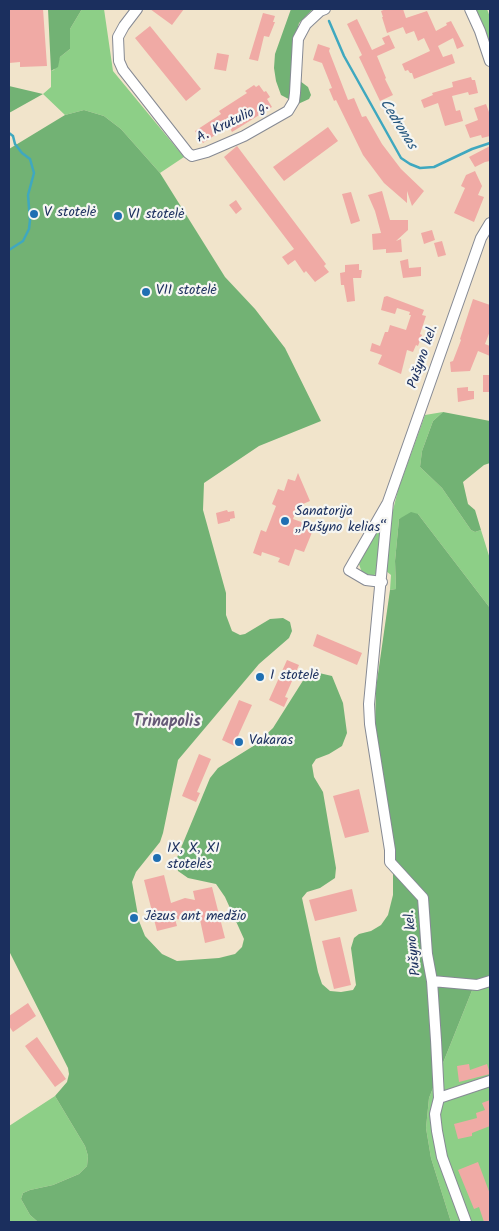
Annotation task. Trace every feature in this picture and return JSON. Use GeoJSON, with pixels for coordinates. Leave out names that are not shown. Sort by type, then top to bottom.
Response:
{"type":"FeatureCollection","features":[{"type":"Feature","properties":{"kind":"street","name":"A. Krutulio g."},"geometry":{"type":"LineString","coordinates":[[137,9],[118,37],[119,61],[123,70],[192,156],[207,152],[244,136],[288,111],[294,101],[298,39],[306,24],[325,9]]}},
{"type":"Feature","properties":{"kind":"street"},"geometry":{"type":"LineString","coordinates":[[470,9],[490,61]]}},
{"type":"Feature","properties":{"kind":"street","name":"Pušyno kel."},"geometry":{"type":"LineString","coordinates":[[382,582],[366,580],[349,570],[388,502],[472,262],[481,238],[490,223]]}},
{"type":"Feature","properties":{"kind":"street","name":"Pušyno kel."},"geometry":{"type":"LineString","coordinates":[[388,502],[382,582],[370,680],[370,724],[390,850],[390,862],[424,898],[427,954],[432,981],[439,1098],[436,1114],[439,1140],[442,1157],[466,1222]]}},
{"type":"Feature","properties":{"kind":"street"},"geometry":{"type":"LineString","coordinates":[[432,981],[477,985],[490,981]]}},
{"type":"Feature","properties":{"kind":"street"},"geometry":{"type":"LineString","coordinates":[[439,1098],[490,1081]]}},
{"type":"Feature","properties":{"kind":"green space"},"geometry":{"type":"Polygon","coordinates":[[[48,9],[82,9],[70,29],[70,49],[60,57],[58,67],[51,71],[48,9]]]}},
{"type":"Feature","properties":{"kind":"green space"},"geometry":{"type":"Polygon","coordinates":[[[82,9],[104,9],[113,71],[184,157],[160,173],[121,129],[104,116],[84,110],[65,115],[43,94],[51,87],[51,71],[54,70],[60,57],[70,49],[70,29],[82,9]]]}},
{"type":"Feature","properties":{"kind":"green space"},"geometry":{"type":"Polygon","coordinates":[[[291,9],[313,9],[299,23],[292,54],[292,75],[308,87],[311,95],[309,99],[298,104],[281,95],[274,68],[275,54],[291,9]]]}},
{"type":"Feature","properties":{"kind":"green space"},"geometry":{"type":"Polygon","coordinates":[[[476,9],[487,9],[490,17],[490,48],[476,9]]]}},
{"type":"Feature","properties":{"kind":"green space"},"geometry":{"type":"Polygon","coordinates":[[[9,86],[43,94],[9,113],[9,86]]]}},
{"type":"Feature","properties":{"kind":"green space"},"geometry":{"type":"Polygon","coordinates":[[[84,110],[104,116],[121,129],[160,173],[225,277],[255,309],[285,348],[321,421],[259,446],[204,483],[203,510],[226,593],[226,615],[232,631],[240,635],[245,634],[270,619],[283,618],[290,622],[292,631],[289,638],[259,664],[178,760],[160,842],[136,872],[132,882],[139,921],[145,936],[162,954],[177,961],[219,958],[235,954],[242,947],[244,939],[225,897],[216,884],[188,878],[178,871],[176,860],[210,778],[218,768],[255,745],[273,728],[304,679],[319,673],[332,676],[343,703],[347,733],[342,746],[316,759],[312,765],[314,777],[323,792],[336,868],[335,878],[320,888],[307,892],[302,898],[322,984],[330,991],[353,990],[356,985],[351,948],[354,938],[381,925],[388,915],[393,895],[393,851],[375,723],[376,688],[390,590],[396,589],[395,561],[399,519],[411,512],[418,514],[490,608],[490,979],[475,983],[429,1098],[426,1128],[431,1158],[451,1222],[38,1222],[30,1215],[21,1199],[23,1193],[53,1185],[79,1174],[87,1166],[88,1156],[85,1146],[55,1096],[67,1082],[68,1068],[9,951],[9,149],[65,115],[84,110]]]}},
{"type":"Feature","properties":{"kind":"green space"},"geometry":{"type":"Polygon","coordinates":[[[443,412],[433,421],[422,451],[420,467],[442,488],[471,530],[475,532],[481,530],[490,559],[490,608],[418,514],[399,519],[395,561],[396,589],[390,590],[391,575],[386,571],[391,518],[398,490],[425,415],[443,412]]]}},
{"type":"Feature","properties":{"kind":"green space"},"geometry":{"type":"Polygon","coordinates":[[[443,412],[490,421],[490,463],[484,465],[463,482],[468,504],[475,510],[481,530],[475,532],[471,530],[442,488],[420,467],[422,451],[433,421],[443,412]]]}},
{"type":"Feature","properties":{"kind":"green space"},"geometry":{"type":"Polygon","coordinates":[[[381,527],[377,574],[368,577],[362,573],[359,564],[376,531],[381,527]]]}},
{"type":"Feature","properties":{"kind":"green space"},"geometry":{"type":"Polygon","coordinates":[[[490,979],[490,1222],[451,1222],[431,1158],[426,1128],[429,1098],[475,983],[490,979]]]}},
{"type":"Feature","properties":{"kind":"green space"},"geometry":{"type":"Polygon","coordinates":[[[55,1096],[85,1146],[88,1156],[87,1166],[79,1174],[53,1185],[23,1193],[21,1199],[30,1215],[38,1222],[9,1222],[9,1126],[55,1096]]]}},
{"type":"Feature","properties":{"kind":"building"},"geometry":{"type":"Polygon","coordinates":[[[9,9],[43,9],[47,66],[20,67],[20,62],[9,63],[9,9]]]}},
{"type":"Feature","properties":{"kind":"building"},"geometry":{"type":"Polygon","coordinates":[[[150,9],[184,9],[172,25],[150,9]]]}},
{"type":"Feature","properties":{"kind":"building"},"geometry":{"type":"Polygon","coordinates":[[[386,9],[403,9],[406,18],[427,11],[436,31],[451,21],[464,46],[457,49],[453,38],[438,46],[443,57],[452,54],[455,63],[414,79],[412,73],[408,70],[405,71],[402,64],[430,51],[424,38],[418,41],[414,31],[406,34],[403,27],[387,33],[381,11],[386,9]]]}},
{"type":"Feature","properties":{"kind":"building"},"geometry":{"type":"Polygon","coordinates":[[[263,13],[275,16],[273,22],[275,22],[269,37],[264,36],[258,61],[249,59],[263,13]]]}},
{"type":"Feature","properties":{"kind":"building"},"geometry":{"type":"Polygon","coordinates":[[[357,19],[372,50],[385,44],[382,38],[389,35],[395,48],[377,56],[393,95],[380,101],[359,57],[362,55],[347,24],[357,19]]]}},
{"type":"Feature","properties":{"kind":"building"},"geometry":{"type":"Polygon","coordinates":[[[150,26],[201,89],[186,101],[135,38],[150,26]]]}},
{"type":"Feature","properties":{"kind":"building"},"geometry":{"type":"Polygon","coordinates":[[[318,44],[330,48],[329,51],[348,100],[354,98],[362,117],[366,116],[382,144],[401,169],[424,191],[412,206],[407,191],[407,203],[384,183],[363,155],[336,100],[334,101],[329,89],[332,88],[322,63],[313,60],[318,44]]]}},
{"type":"Feature","properties":{"kind":"building"},"geometry":{"type":"Polygon","coordinates":[[[217,53],[229,55],[226,71],[214,69],[217,53]]]}},
{"type":"Feature","properties":{"kind":"building"},"geometry":{"type":"Polygon","coordinates":[[[471,77],[472,80],[475,80],[478,93],[469,95],[468,92],[452,96],[456,111],[460,110],[463,121],[445,126],[438,103],[424,108],[421,100],[433,95],[432,93],[453,87],[452,82],[471,77]]]}},
{"type":"Feature","properties":{"kind":"building"},"geometry":{"type":"Polygon","coordinates":[[[254,85],[256,87],[259,85],[264,92],[266,91],[270,97],[267,99],[272,107],[232,132],[229,126],[203,143],[195,131],[221,114],[219,111],[247,93],[245,91],[254,85]]]}},
{"type":"Feature","properties":{"kind":"building"},"geometry":{"type":"Polygon","coordinates":[[[486,104],[490,112],[490,136],[482,138],[481,135],[470,138],[465,125],[478,120],[474,108],[486,104]]]}},
{"type":"Feature","properties":{"kind":"building"},"geometry":{"type":"Polygon","coordinates":[[[328,127],[338,141],[284,181],[273,167],[328,127]]]}},
{"type":"Feature","properties":{"kind":"building"},"geometry":{"type":"Polygon","coordinates":[[[237,146],[326,264],[324,266],[329,272],[315,282],[306,271],[304,273],[295,260],[288,265],[282,257],[294,249],[224,157],[237,146]]]}},
{"type":"Feature","properties":{"kind":"building"},"geometry":{"type":"Polygon","coordinates":[[[490,146],[490,161],[475,167],[469,157],[490,146]]]}},
{"type":"Feature","properties":{"kind":"building"},"geometry":{"type":"Polygon","coordinates":[[[475,171],[482,186],[478,195],[484,197],[474,222],[454,213],[465,188],[461,186],[466,175],[475,171]]]}},
{"type":"Feature","properties":{"kind":"building"},"geometry":{"type":"Polygon","coordinates":[[[382,191],[390,220],[408,220],[408,230],[396,241],[401,239],[402,252],[386,253],[386,249],[373,250],[372,234],[381,233],[368,195],[382,191]]]}},
{"type":"Feature","properties":{"kind":"building"},"geometry":{"type":"Polygon","coordinates":[[[351,192],[360,221],[351,224],[342,194],[351,192]]]}},
{"type":"Feature","properties":{"kind":"building"},"geometry":{"type":"Polygon","coordinates":[[[236,200],[242,209],[236,214],[229,205],[236,200]]]}},
{"type":"Feature","properties":{"kind":"building"},"geometry":{"type":"Polygon","coordinates":[[[432,230],[435,240],[424,244],[421,233],[432,230]]]}},
{"type":"Feature","properties":{"kind":"building"},"geometry":{"type":"Polygon","coordinates":[[[442,241],[446,255],[438,257],[434,243],[442,241]]]}},
{"type":"Feature","properties":{"kind":"building"},"geometry":{"type":"Polygon","coordinates":[[[408,259],[409,268],[421,267],[421,276],[403,278],[400,261],[408,259]]]}},
{"type":"Feature","properties":{"kind":"building"},"geometry":{"type":"Polygon","coordinates":[[[359,264],[359,270],[362,270],[361,278],[353,278],[355,301],[347,302],[344,285],[341,285],[340,273],[345,272],[345,265],[359,264]]]}},
{"type":"Feature","properties":{"kind":"building"},"geometry":{"type":"Polygon","coordinates":[[[387,296],[424,310],[422,315],[426,316],[418,346],[416,345],[413,352],[407,350],[401,374],[378,364],[382,355],[370,351],[372,343],[380,346],[385,332],[388,332],[390,325],[406,330],[411,315],[409,315],[410,312],[397,308],[395,314],[381,310],[384,297],[387,296]]]}},
{"type":"Feature","properties":{"kind":"building"},"geometry":{"type":"Polygon","coordinates":[[[473,299],[490,305],[490,331],[485,344],[490,346],[490,356],[478,351],[470,371],[451,372],[450,362],[453,361],[461,340],[473,299]]]}},
{"type":"Feature","properties":{"kind":"building"},"geometry":{"type":"Polygon","coordinates":[[[483,375],[490,375],[490,392],[483,392],[483,375]]]}},
{"type":"Feature","properties":{"kind":"building"},"geometry":{"type":"Polygon","coordinates":[[[468,387],[468,391],[474,391],[474,399],[458,402],[457,388],[468,387]]]}},
{"type":"Feature","properties":{"kind":"building","name":"Sanatorija „Pušyno kelias“"},"geometry":{"type":"Polygon","coordinates":[[[298,473],[310,501],[298,506],[293,519],[307,524],[306,527],[313,530],[304,552],[295,549],[289,566],[278,562],[280,558],[262,552],[261,556],[253,553],[261,530],[266,532],[276,506],[272,504],[278,489],[284,491],[288,479],[295,481],[298,473]]]}},
{"type":"Feature","properties":{"kind":"building"},"geometry":{"type":"Polygon","coordinates":[[[227,510],[228,512],[234,511],[235,518],[218,524],[216,513],[227,510]]]}},
{"type":"Feature","properties":{"kind":"building"},"geometry":{"type":"Polygon","coordinates":[[[317,634],[362,653],[357,665],[313,646],[317,634]]]}},
{"type":"Feature","properties":{"kind":"building"},"geometry":{"type":"Polygon","coordinates":[[[287,660],[299,665],[285,697],[288,698],[284,707],[269,700],[287,660]]]}},
{"type":"Feature","properties":{"kind":"building"},"geometry":{"type":"Polygon","coordinates":[[[239,700],[252,705],[238,736],[241,738],[237,747],[222,740],[239,700]]]}},
{"type":"Feature","properties":{"kind":"building"},"geometry":{"type":"Polygon","coordinates":[[[199,754],[211,759],[197,792],[200,793],[196,802],[182,796],[199,754]]]}},
{"type":"Feature","properties":{"kind":"building"},"geometry":{"type":"Polygon","coordinates":[[[359,789],[369,832],[345,838],[333,796],[359,789]]]}},
{"type":"Feature","properties":{"kind":"building"},"geometry":{"type":"Polygon","coordinates":[[[164,875],[171,903],[185,898],[195,900],[193,891],[212,887],[225,938],[205,943],[199,915],[188,920],[175,919],[177,926],[157,931],[144,880],[164,875]]]}},
{"type":"Feature","properties":{"kind":"building"},"geometry":{"type":"Polygon","coordinates":[[[352,889],[357,911],[315,921],[309,900],[352,889]]]}},
{"type":"Feature","properties":{"kind":"building"},"geometry":{"type":"Polygon","coordinates":[[[340,937],[351,985],[334,989],[322,941],[340,937]]]}},
{"type":"Feature","properties":{"kind":"building"},"geometry":{"type":"Polygon","coordinates":[[[28,1003],[36,1016],[13,1032],[9,1026],[9,1016],[28,1003]]]}},
{"type":"Feature","properties":{"kind":"building"},"geometry":{"type":"Polygon","coordinates":[[[37,1037],[66,1079],[55,1087],[25,1046],[37,1037]]]}},
{"type":"Feature","properties":{"kind":"building"},"geometry":{"type":"Polygon","coordinates":[[[469,1064],[470,1070],[487,1064],[490,1074],[459,1082],[457,1066],[469,1064]]]}},
{"type":"Feature","properties":{"kind":"building"},"geometry":{"type":"Polygon","coordinates":[[[490,1100],[490,1126],[472,1133],[472,1136],[458,1139],[454,1124],[477,1118],[476,1113],[485,1110],[482,1103],[490,1100]]]}},
{"type":"Feature","properties":{"kind":"building"},"geometry":{"type":"Polygon","coordinates":[[[478,1162],[490,1194],[490,1222],[484,1222],[479,1207],[474,1209],[458,1170],[478,1162]]]}},
{"type":"Feature","properties":{"kind":"waterway","name":"Cedronas"},"geometry":{"type":"LineString","coordinates":[[329,21],[344,56],[401,158],[420,168],[434,167],[472,149],[490,143]]}},
{"type":"Feature","properties":{"kind":"waterway","name":"Cedronas"},"geometry":{"type":"LineString","coordinates":[[9,133],[13,136],[15,144],[22,153],[30,159],[34,173],[28,195],[29,229],[23,241],[9,250]]}},
{"type":"Feature","properties":{"kind":"place","name":"V stotelė"},"geometry":{"type":"Point","coordinates":[34,214]}},
{"type":"Feature","properties":{"kind":"place","name":"VI stotelė"},"geometry":{"type":"Point","coordinates":[118,216]}},
{"type":"Feature","properties":{"kind":"place","name":"VII stotelė"},"geometry":{"type":"Point","coordinates":[146,292]}},
{"type":"Feature","properties":{"kind":"place","name":"Sanatorija „Pušyno kelias“"},"geometry":{"type":"Point","coordinates":[285,521]}},
{"type":"Feature","properties":{"kind":"place","name":"I stotelė"},"geometry":{"type":"Point","coordinates":[260,677]}},
{"type":"Feature","properties":{"kind":"place","name":"Vakaras"},"geometry":{"type":"Point","coordinates":[239,742]}},
{"type":"Feature","properties":{"kind":"place","name":"IX, X, XI stotelės"},"geometry":{"type":"Point","coordinates":[157,858]}},
{"type":"Feature","properties":{"kind":"place","name":"Jėzus ant medžio"},"geometry":{"type":"Point","coordinates":[134,918]}},
{"type":"Feature","properties":{"kind":"district","name":"Trinapolis"},"geometry":{"type":"Point","coordinates":[167,723]}}]}
